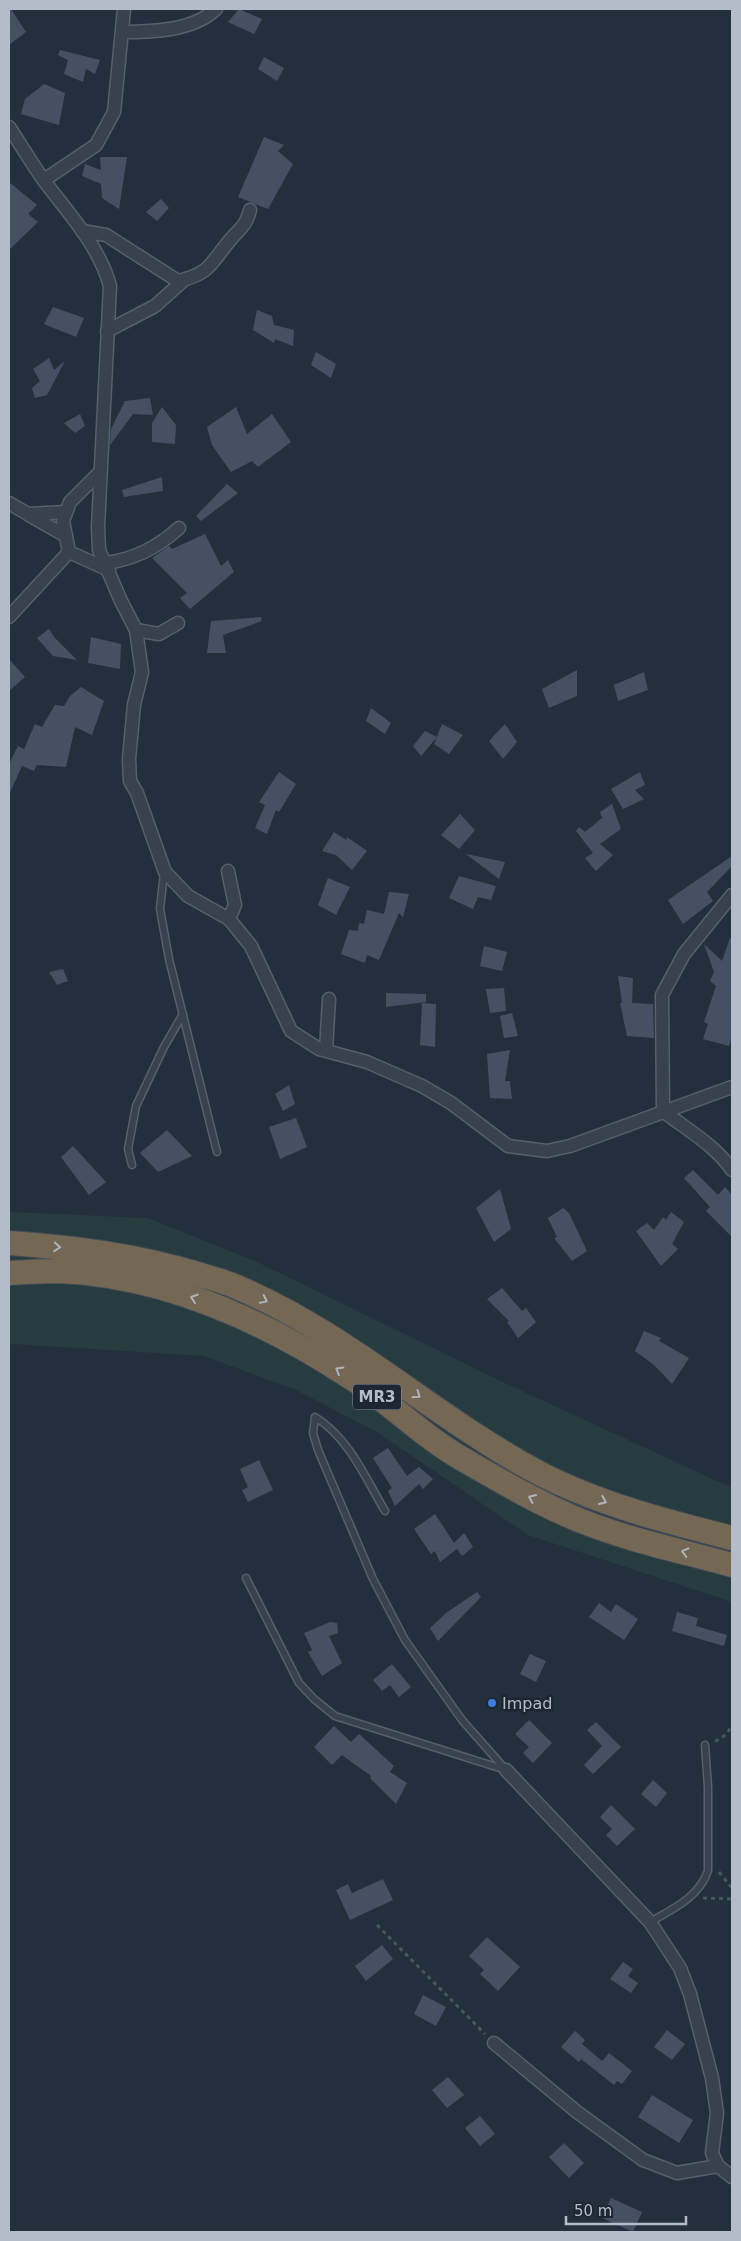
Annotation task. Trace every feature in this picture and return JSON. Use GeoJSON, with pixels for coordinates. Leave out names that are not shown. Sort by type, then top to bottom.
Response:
{"type":"FeatureCollection","features":[{"type":"Feature","properties":{"kind":"highway","name":"MR3"},"geometry":{"type":"LineString","coordinates":[[9,1243],[80,1248],[158,1262],[238,1287],[313,1325],[462,1427],[537,1472],[609,1504],[732,1538]]}},
{"type":"Feature","properties":{"kind":"highway","name":"MR3"},"geometry":{"type":"LineString","coordinates":[[9,1273],[60,1271],[125,1279],[179,1293],[231,1311],[281,1336],[350,1377],[462,1460],[523,1494],[580,1520],[647,1542],[732,1565]]}},
{"type":"Feature","properties":{"kind":"street"},"geometry":{"type":"LineString","coordinates":[[44,180],[96,145],[114,112],[124,9]]}},
{"type":"Feature","properties":{"kind":"street"},"geometry":{"type":"LineString","coordinates":[[122,32],[146,32],[189,25],[216,9]]}},
{"type":"Feature","properties":{"kind":"street"},"geometry":{"type":"LineString","coordinates":[[9,127],[44,180],[82,231],[105,268],[110,286],[100,472],[99,550],[136,630],[142,672],[134,705],[129,758],[130,781],[137,793],[164,872],[188,896],[229,920],[251,946],[291,1031],[319,1049],[367,1062],[405,1078],[451,1103],[508,1146],[547,1151],[562,1148],[732,1087]]}},
{"type":"Feature","properties":{"kind":"street"},"geometry":{"type":"LineString","coordinates":[[82,231],[106,235],[178,281],[194,278],[211,266],[232,238],[247,223],[250,210]]}},
{"type":"Feature","properties":{"kind":"street"},"geometry":{"type":"LineString","coordinates":[[107,332],[155,306],[185,279]]}},
{"type":"Feature","properties":{"kind":"street"},"geometry":{"type":"LineString","coordinates":[[69,552],[63,521],[66,512],[70,502],[100,472]]}},
{"type":"Feature","properties":{"kind":"street"},"geometry":{"type":"LineString","coordinates":[[9,503],[66,536]]}},
{"type":"Feature","properties":{"kind":"street"},"geometry":{"type":"LineString","coordinates":[[28,514],[66,512]]}},
{"type":"Feature","properties":{"kind":"street"},"geometry":{"type":"LineString","coordinates":[[69,552],[107,567],[136,556],[167,539],[178,528]]}},
{"type":"Feature","properties":{"kind":"street"},"geometry":{"type":"LineString","coordinates":[[9,617],[69,552]]}},
{"type":"Feature","properties":{"kind":"street"},"geometry":{"type":"LineString","coordinates":[[136,630],[159,634],[178,623]]}},
{"type":"Feature","properties":{"kind":"street"},"geometry":{"type":"LineString","coordinates":[[228,871],[235,905],[229,920]]}},
{"type":"Feature","properties":{"kind":"street"},"geometry":{"type":"LineString","coordinates":[[662,1111],[662,995],[684,954],[732,895]]}},
{"type":"Feature","properties":{"kind":"street"},"geometry":{"type":"LineString","coordinates":[[326,1050],[329,999]]}},
{"type":"Feature","properties":{"kind":"street"},"geometry":{"type":"LineString","coordinates":[[662,1111],[706,1143],[727,1162],[732,1170]]}},
{"type":"Feature","properties":{"kind":"street"},"geometry":{"type":"LineString","coordinates":[[506,1770],[650,1922],[680,1968],[690,1994],[712,2078],[717,2113],[712,2153],[718,2166],[732,2177]]}},
{"type":"Feature","properties":{"kind":"street"},"geometry":{"type":"LineString","coordinates":[[494,2043],[577,2112],[643,2160],[677,2174],[718,2166]]}},
{"type":"Feature","properties":{"kind":"lane"},"geometry":{"type":"LineString","coordinates":[[164,872],[160,909],[169,959],[218,1152]]}},
{"type":"Feature","properties":{"kind":"lane"},"geometry":{"type":"LineString","coordinates":[[132,1165],[128,1149],[136,1106],[183,1014]]}},
{"type":"Feature","properties":{"kind":"lane"},"geometry":{"type":"LineString","coordinates":[[385,1511],[353,1455],[330,1426],[315,1417],[313,1433],[318,1450],[373,1579],[405,1640],[462,1720],[506,1770]]}},
{"type":"Feature","properties":{"kind":"lane"},"geometry":{"type":"LineString","coordinates":[[246,1578],[299,1683],[314,1699],[335,1716],[506,1770]]}},
{"type":"Feature","properties":{"kind":"lane"},"geometry":{"type":"LineString","coordinates":[[650,1922],[687,1899],[704,1884],[708,1871],[708,1787],[704,1744]]}},
{"type":"Feature","properties":{"kind":"path"},"geometry":{"type":"LineString","coordinates":[[704,1744],[720,1740],[730,1730],[732,1724]]}},
{"type":"Feature","properties":{"kind":"path"},"geometry":{"type":"LineString","coordinates":[[687,1899],[732,1899]]}},
{"type":"Feature","properties":{"kind":"path"},"geometry":{"type":"LineString","coordinates":[[377,1925],[494,2043]]}},
{"type":"Feature","properties":{"kind":"green space"},"geometry":{"type":"Polygon","coordinates":[[[9,1212],[148,1218],[255,1261],[507,1384],[732,1488],[732,1602],[528,1535],[377,1432],[296,1390],[204,1356],[9,1345],[9,1212]]]}},
{"type":"Feature","properties":{"kind":"building"},"geometry":{"type":"Polygon","coordinates":[[[9,9],[11,9],[26,32],[9,45],[9,9]]]}},
{"type":"Feature","properties":{"kind":"building"},"geometry":{"type":"Polygon","coordinates":[[[239,9],[262,19],[254,34],[228,22],[239,9]]]}},
{"type":"Feature","properties":{"kind":"building"},"geometry":{"type":"Polygon","coordinates":[[[60,50],[100,60],[95,74],[86,69],[83,82],[64,74],[68,60],[58,55],[60,50]]]}},
{"type":"Feature","properties":{"kind":"building"},"geometry":{"type":"Polygon","coordinates":[[[264,57],[284,68],[277,81],[258,69],[264,57]]]}},
{"type":"Feature","properties":{"kind":"building"},"geometry":{"type":"Polygon","coordinates":[[[44,84],[65,93],[59,125],[21,114],[25,99],[44,84]]]}},
{"type":"Feature","properties":{"kind":"building"},"geometry":{"type":"Polygon","coordinates":[[[264,137],[284,145],[278,151],[293,164],[268,209],[238,197],[264,137]]]}},
{"type":"Feature","properties":{"kind":"building"},"geometry":{"type":"Polygon","coordinates":[[[100,157],[127,157],[119,209],[102,198],[101,184],[82,176],[85,164],[101,170],[100,157]]]}},
{"type":"Feature","properties":{"kind":"building"},"geometry":{"type":"Polygon","coordinates":[[[9,182],[37,205],[28,214],[38,222],[9,250],[9,182]]]}},
{"type":"Feature","properties":{"kind":"building"},"geometry":{"type":"Polygon","coordinates":[[[161,199],[169,208],[157,221],[146,212],[161,199]]]}},
{"type":"Feature","properties":{"kind":"building"},"geometry":{"type":"Polygon","coordinates":[[[53,307],[84,318],[76,337],[44,324],[53,307]]]}},
{"type":"Feature","properties":{"kind":"building"},"geometry":{"type":"Polygon","coordinates":[[[257,310],[272,316],[274,325],[294,330],[293,346],[275,339],[274,343],[253,330],[257,310]]]}},
{"type":"Feature","properties":{"kind":"building"},"geometry":{"type":"Polygon","coordinates":[[[316,352],[336,364],[331,378],[311,365],[316,352]]]}},
{"type":"Feature","properties":{"kind":"building"},"geometry":{"type":"Polygon","coordinates":[[[49,358],[54,370],[65,361],[47,395],[35,398],[32,388],[40,381],[33,369],[49,358]]]}},
{"type":"Feature","properties":{"kind":"building"},"geometry":{"type":"Polygon","coordinates":[[[150,398],[153,415],[133,414],[110,445],[111,429],[125,401],[150,398]]]}},
{"type":"Feature","properties":{"kind":"building"},"geometry":{"type":"Polygon","coordinates":[[[162,407],[176,425],[175,444],[152,442],[152,423],[162,407]]]}},
{"type":"Feature","properties":{"kind":"building"},"geometry":{"type":"Polygon","coordinates":[[[236,407],[247,434],[272,414],[291,442],[258,467],[252,461],[231,472],[212,445],[207,427],[236,407]]]}},
{"type":"Feature","properties":{"kind":"building"},"geometry":{"type":"Polygon","coordinates":[[[80,414],[85,426],[75,433],[64,423],[80,414]]]}},
{"type":"Feature","properties":{"kind":"building"},"geometry":{"type":"Polygon","coordinates":[[[162,477],[163,491],[124,497],[122,490],[162,477]]]}},
{"type":"Feature","properties":{"kind":"building"},"geometry":{"type":"Polygon","coordinates":[[[227,484],[238,493],[201,521],[196,516],[227,484]]]}},
{"type":"Feature","properties":{"kind":"building"},"geometry":{"type":"Polygon","coordinates":[[[205,534],[221,566],[228,560],[234,572],[190,609],[180,598],[187,593],[152,558],[169,546],[172,549],[205,534]]]}},
{"type":"Feature","properties":{"kind":"building"},"geometry":{"type":"Polygon","coordinates":[[[261,617],[262,621],[223,635],[226,653],[207,653],[211,621],[261,617]]]}},
{"type":"Feature","properties":{"kind":"building"},"geometry":{"type":"Polygon","coordinates":[[[49,629],[55,638],[77,660],[53,656],[37,638],[49,629]]]}},
{"type":"Feature","properties":{"kind":"building"},"geometry":{"type":"Polygon","coordinates":[[[91,637],[121,644],[120,669],[88,663],[91,637]]]}},
{"type":"Feature","properties":{"kind":"building"},"geometry":{"type":"Polygon","coordinates":[[[9,659],[25,677],[9,691],[9,659]]]}},
{"type":"Feature","properties":{"kind":"building"},"geometry":{"type":"Polygon","coordinates":[[[577,670],[577,696],[549,708],[542,689],[577,670]]]}},
{"type":"Feature","properties":{"kind":"building"},"geometry":{"type":"Polygon","coordinates":[[[644,672],[648,690],[618,701],[614,685],[644,672]]]}},
{"type":"Feature","properties":{"kind":"building"},"geometry":{"type":"Polygon","coordinates":[[[81,687],[104,701],[92,735],[75,727],[66,767],[37,765],[34,771],[22,766],[9,795],[9,764],[18,746],[24,749],[35,724],[42,727],[55,705],[64,706],[70,696],[81,687]]]}},
{"type":"Feature","properties":{"kind":"building"},"geometry":{"type":"Polygon","coordinates":[[[371,708],[391,723],[385,734],[366,721],[371,708]]]}},
{"type":"Feature","properties":{"kind":"building"},"geometry":{"type":"Polygon","coordinates":[[[442,724],[463,735],[449,754],[434,744],[442,724]]]}},
{"type":"Feature","properties":{"kind":"building"},"geometry":{"type":"Polygon","coordinates":[[[505,724],[517,742],[503,759],[489,741],[505,724]]]}},
{"type":"Feature","properties":{"kind":"building"},"geometry":{"type":"Polygon","coordinates":[[[425,731],[437,737],[421,756],[413,746],[425,731]]]}},
{"type":"Feature","properties":{"kind":"building"},"geometry":{"type":"Polygon","coordinates":[[[279,772],[296,784],[279,812],[276,810],[267,834],[255,828],[265,805],[259,802],[279,772]]]}},
{"type":"Feature","properties":{"kind":"building"},"geometry":{"type":"Polygon","coordinates":[[[640,772],[645,785],[635,790],[644,799],[623,809],[611,789],[640,772]]]}},
{"type":"Feature","properties":{"kind":"building"},"geometry":{"type":"Polygon","coordinates":[[[612,804],[621,829],[600,844],[613,855],[596,871],[585,858],[593,853],[576,831],[579,827],[585,832],[602,818],[600,812],[612,804]]]}},
{"type":"Feature","properties":{"kind":"building"},"geometry":{"type":"Polygon","coordinates":[[[460,814],[475,830],[459,849],[441,835],[460,814]]]}},
{"type":"Feature","properties":{"kind":"building"},"geometry":{"type":"Polygon","coordinates":[[[334,832],[346,840],[347,837],[367,851],[352,870],[336,855],[322,851],[334,832]]]}},
{"type":"Feature","properties":{"kind":"building"},"geometry":{"type":"Polygon","coordinates":[[[466,854],[505,862],[499,879],[466,854]]]}},
{"type":"Feature","properties":{"kind":"building"},"geometry":{"type":"Polygon","coordinates":[[[732,856],[732,866],[707,892],[713,901],[683,924],[668,900],[732,856]]]}},
{"type":"Feature","properties":{"kind":"building"},"geometry":{"type":"Polygon","coordinates":[[[459,876],[496,886],[491,900],[478,897],[473,909],[449,898],[459,876]]]}},
{"type":"Feature","properties":{"kind":"building"},"geometry":{"type":"Polygon","coordinates":[[[328,878],[350,887],[336,915],[318,905],[328,878]]]}},
{"type":"Feature","properties":{"kind":"building"},"geometry":{"type":"Polygon","coordinates":[[[389,892],[409,894],[403,917],[399,913],[379,960],[367,955],[365,963],[341,954],[349,930],[358,931],[359,923],[364,924],[367,910],[384,914],[389,892]]]}},
{"type":"Feature","properties":{"kind":"building"},"geometry":{"type":"Polygon","coordinates":[[[730,938],[732,938],[732,1035],[729,1046],[703,1039],[708,1024],[704,1022],[716,986],[710,981],[714,972],[704,944],[722,961],[730,938]]]}},
{"type":"Feature","properties":{"kind":"building"},"geometry":{"type":"Polygon","coordinates":[[[484,946],[507,952],[502,971],[480,966],[484,946]]]}},
{"type":"Feature","properties":{"kind":"building"},"geometry":{"type":"Polygon","coordinates":[[[63,969],[68,981],[57,985],[49,972],[63,969]]]}},
{"type":"Feature","properties":{"kind":"building"},"geometry":{"type":"Polygon","coordinates":[[[618,976],[633,978],[632,1003],[653,1004],[654,1038],[627,1036],[620,1003],[622,1003],[618,976]]]}},
{"type":"Feature","properties":{"kind":"building"},"geometry":{"type":"Polygon","coordinates":[[[504,988],[506,1011],[490,1013],[486,989],[504,988]]]}},
{"type":"Feature","properties":{"kind":"building"},"geometry":{"type":"Polygon","coordinates":[[[386,993],[426,994],[426,1002],[386,1007],[386,993]]]}},
{"type":"Feature","properties":{"kind":"building"},"geometry":{"type":"Polygon","coordinates":[[[422,1003],[436,1004],[435,1047],[420,1045],[422,1003]]]}},
{"type":"Feature","properties":{"kind":"building"},"geometry":{"type":"Polygon","coordinates":[[[512,1013],[518,1036],[504,1038],[500,1016],[512,1013]]]}},
{"type":"Feature","properties":{"kind":"building"},"geometry":{"type":"Polygon","coordinates":[[[510,1050],[505,1081],[510,1081],[512,1099],[490,1098],[487,1054],[510,1050]]]}},
{"type":"Feature","properties":{"kind":"building"},"geometry":{"type":"Polygon","coordinates":[[[289,1085],[295,1104],[283,1111],[275,1094],[289,1085]]]}},
{"type":"Feature","properties":{"kind":"building"},"geometry":{"type":"Polygon","coordinates":[[[296,1118],[307,1147],[280,1159],[269,1127],[296,1118]]]}},
{"type":"Feature","properties":{"kind":"building"},"geometry":{"type":"Polygon","coordinates":[[[167,1130],[192,1156],[158,1172],[140,1153],[167,1130]]]}},
{"type":"Feature","properties":{"kind":"building"},"geometry":{"type":"Polygon","coordinates":[[[73,1146],[106,1182],[89,1195],[61,1157],[73,1146]]]}},
{"type":"Feature","properties":{"kind":"building"},"geometry":{"type":"Polygon","coordinates":[[[693,1170],[718,1195],[725,1187],[732,1195],[732,1237],[706,1211],[710,1207],[684,1178],[693,1170]]]}},
{"type":"Feature","properties":{"kind":"building"},"geometry":{"type":"Polygon","coordinates":[[[500,1189],[511,1229],[494,1242],[476,1208],[500,1189]]]}},
{"type":"Feature","properties":{"kind":"building"},"geometry":{"type":"Polygon","coordinates":[[[563,1208],[569,1213],[587,1251],[572,1261],[554,1238],[557,1237],[548,1218],[563,1208]]]}},
{"type":"Feature","properties":{"kind":"building"},"geometry":{"type":"Polygon","coordinates":[[[671,1212],[684,1222],[672,1244],[678,1249],[661,1266],[636,1231],[647,1223],[654,1230],[663,1217],[666,1220],[671,1212]]]}},
{"type":"Feature","properties":{"kind":"building"},"geometry":{"type":"Polygon","coordinates":[[[502,1288],[522,1311],[526,1308],[536,1322],[518,1338],[507,1322],[509,1321],[487,1299],[502,1288]]]}},
{"type":"Feature","properties":{"kind":"building"},"geometry":{"type":"Polygon","coordinates":[[[644,1331],[661,1338],[659,1341],[689,1358],[672,1384],[654,1365],[635,1351],[644,1331]]]}},
{"type":"Feature","properties":{"kind":"building"},"geometry":{"type":"Polygon","coordinates":[[[388,1448],[407,1476],[419,1467],[433,1479],[423,1489],[419,1484],[395,1506],[388,1491],[392,1488],[373,1458],[388,1448]]]}},
{"type":"Feature","properties":{"kind":"building"},"geometry":{"type":"Polygon","coordinates":[[[259,1460],[273,1490],[248,1502],[242,1490],[248,1487],[240,1469],[259,1460]]]}},
{"type":"Feature","properties":{"kind":"building"},"geometry":{"type":"Polygon","coordinates":[[[435,1514],[454,1543],[464,1533],[473,1547],[462,1556],[457,1549],[440,1562],[435,1551],[431,1554],[414,1529],[435,1514]]]}},
{"type":"Feature","properties":{"kind":"building"},"geometry":{"type":"Polygon","coordinates":[[[477,1592],[481,1597],[438,1641],[430,1628],[446,1613],[477,1592]]]}},
{"type":"Feature","properties":{"kind":"building"},"geometry":{"type":"Polygon","coordinates":[[[599,1603],[611,1612],[616,1604],[638,1619],[624,1640],[589,1617],[599,1603]]]}},
{"type":"Feature","properties":{"kind":"building"},"geometry":{"type":"Polygon","coordinates":[[[677,1612],[698,1618],[696,1626],[727,1635],[724,1646],[672,1631],[677,1612]]]}},
{"type":"Feature","properties":{"kind":"building"},"geometry":{"type":"Polygon","coordinates":[[[330,1622],[337,1623],[338,1633],[329,1636],[342,1663],[322,1676],[308,1652],[312,1650],[304,1633],[330,1622]]]}},
{"type":"Feature","properties":{"kind":"building"},"geometry":{"type":"Polygon","coordinates":[[[530,1654],[546,1661],[536,1682],[520,1674],[530,1654]]]}},
{"type":"Feature","properties":{"kind":"building"},"geometry":{"type":"Polygon","coordinates":[[[392,1664],[411,1687],[399,1697],[390,1685],[382,1691],[373,1680],[392,1664]]]}},
{"type":"Feature","properties":{"kind":"building"},"geometry":{"type":"Polygon","coordinates":[[[529,1720],[552,1743],[533,1763],[523,1753],[529,1747],[515,1734],[529,1720]]]}},
{"type":"Feature","properties":{"kind":"building"},"geometry":{"type":"Polygon","coordinates":[[[596,1722],[621,1747],[593,1774],[584,1765],[602,1746],[587,1730],[596,1722]]]}},
{"type":"Feature","properties":{"kind":"building"},"geometry":{"type":"Polygon","coordinates":[[[334,1726],[351,1742],[359,1734],[394,1766],[390,1772],[407,1783],[396,1804],[370,1778],[371,1776],[342,1755],[332,1765],[314,1747],[334,1726]]]}},
{"type":"Feature","properties":{"kind":"building"},"geometry":{"type":"Polygon","coordinates":[[[653,1780],[667,1793],[656,1807],[641,1794],[653,1780]]]}},
{"type":"Feature","properties":{"kind":"building"},"geometry":{"type":"Polygon","coordinates":[[[611,1805],[635,1829],[617,1846],[606,1835],[612,1829],[600,1817],[611,1805]]]}},
{"type":"Feature","properties":{"kind":"building"},"geometry":{"type":"Polygon","coordinates":[[[383,1879],[393,1900],[350,1920],[336,1890],[348,1884],[352,1893],[383,1879]]]}},
{"type":"Feature","properties":{"kind":"building"},"geometry":{"type":"Polygon","coordinates":[[[487,1937],[520,1967],[498,1991],[480,1974],[484,1970],[469,1956],[487,1937]]]}},
{"type":"Feature","properties":{"kind":"building"},"geometry":{"type":"Polygon","coordinates":[[[382,1945],[393,1959],[366,1981],[355,1966],[382,1945]]]}},
{"type":"Feature","properties":{"kind":"building"},"geometry":{"type":"Polygon","coordinates":[[[623,1962],[633,1969],[628,1976],[638,1983],[631,1993],[610,1979],[623,1962]]]}},
{"type":"Feature","properties":{"kind":"building"},"geometry":{"type":"Polygon","coordinates":[[[423,1995],[446,2007],[436,2026],[414,2014],[423,1995]]]}},
{"type":"Feature","properties":{"kind":"building"},"geometry":{"type":"Polygon","coordinates":[[[667,2030],[685,2044],[672,2060],[654,2047],[667,2030]]]}},
{"type":"Feature","properties":{"kind":"building"},"geometry":{"type":"Polygon","coordinates":[[[575,2031],[585,2040],[582,2044],[602,2061],[609,2053],[632,2071],[622,2084],[617,2081],[614,2085],[581,2059],[579,2062],[561,2047],[575,2031]]]}},
{"type":"Feature","properties":{"kind":"building"},"geometry":{"type":"Polygon","coordinates":[[[448,2077],[464,2095],[447,2108],[432,2090],[448,2077]]]}},
{"type":"Feature","properties":{"kind":"building"},"geometry":{"type":"Polygon","coordinates":[[[652,2095],[693,2120],[679,2143],[638,2117],[652,2095]]]}},
{"type":"Feature","properties":{"kind":"building"},"geometry":{"type":"Polygon","coordinates":[[[480,2116],[495,2134],[480,2146],[465,2128],[480,2116]]]}},
{"type":"Feature","properties":{"kind":"building"},"geometry":{"type":"Polygon","coordinates":[[[564,2143],[584,2163],[569,2178],[549,2157],[564,2143]]]}},
{"type":"Feature","properties":{"kind":"building"},"geometry":{"type":"Polygon","coordinates":[[[611,2198],[642,2212],[633,2232],[602,2218],[611,2198]]]}},
{"type":"Feature","properties":{"kind":"place","name":"Impad"},"geometry":{"type":"Point","coordinates":[492,1703]}}]}
